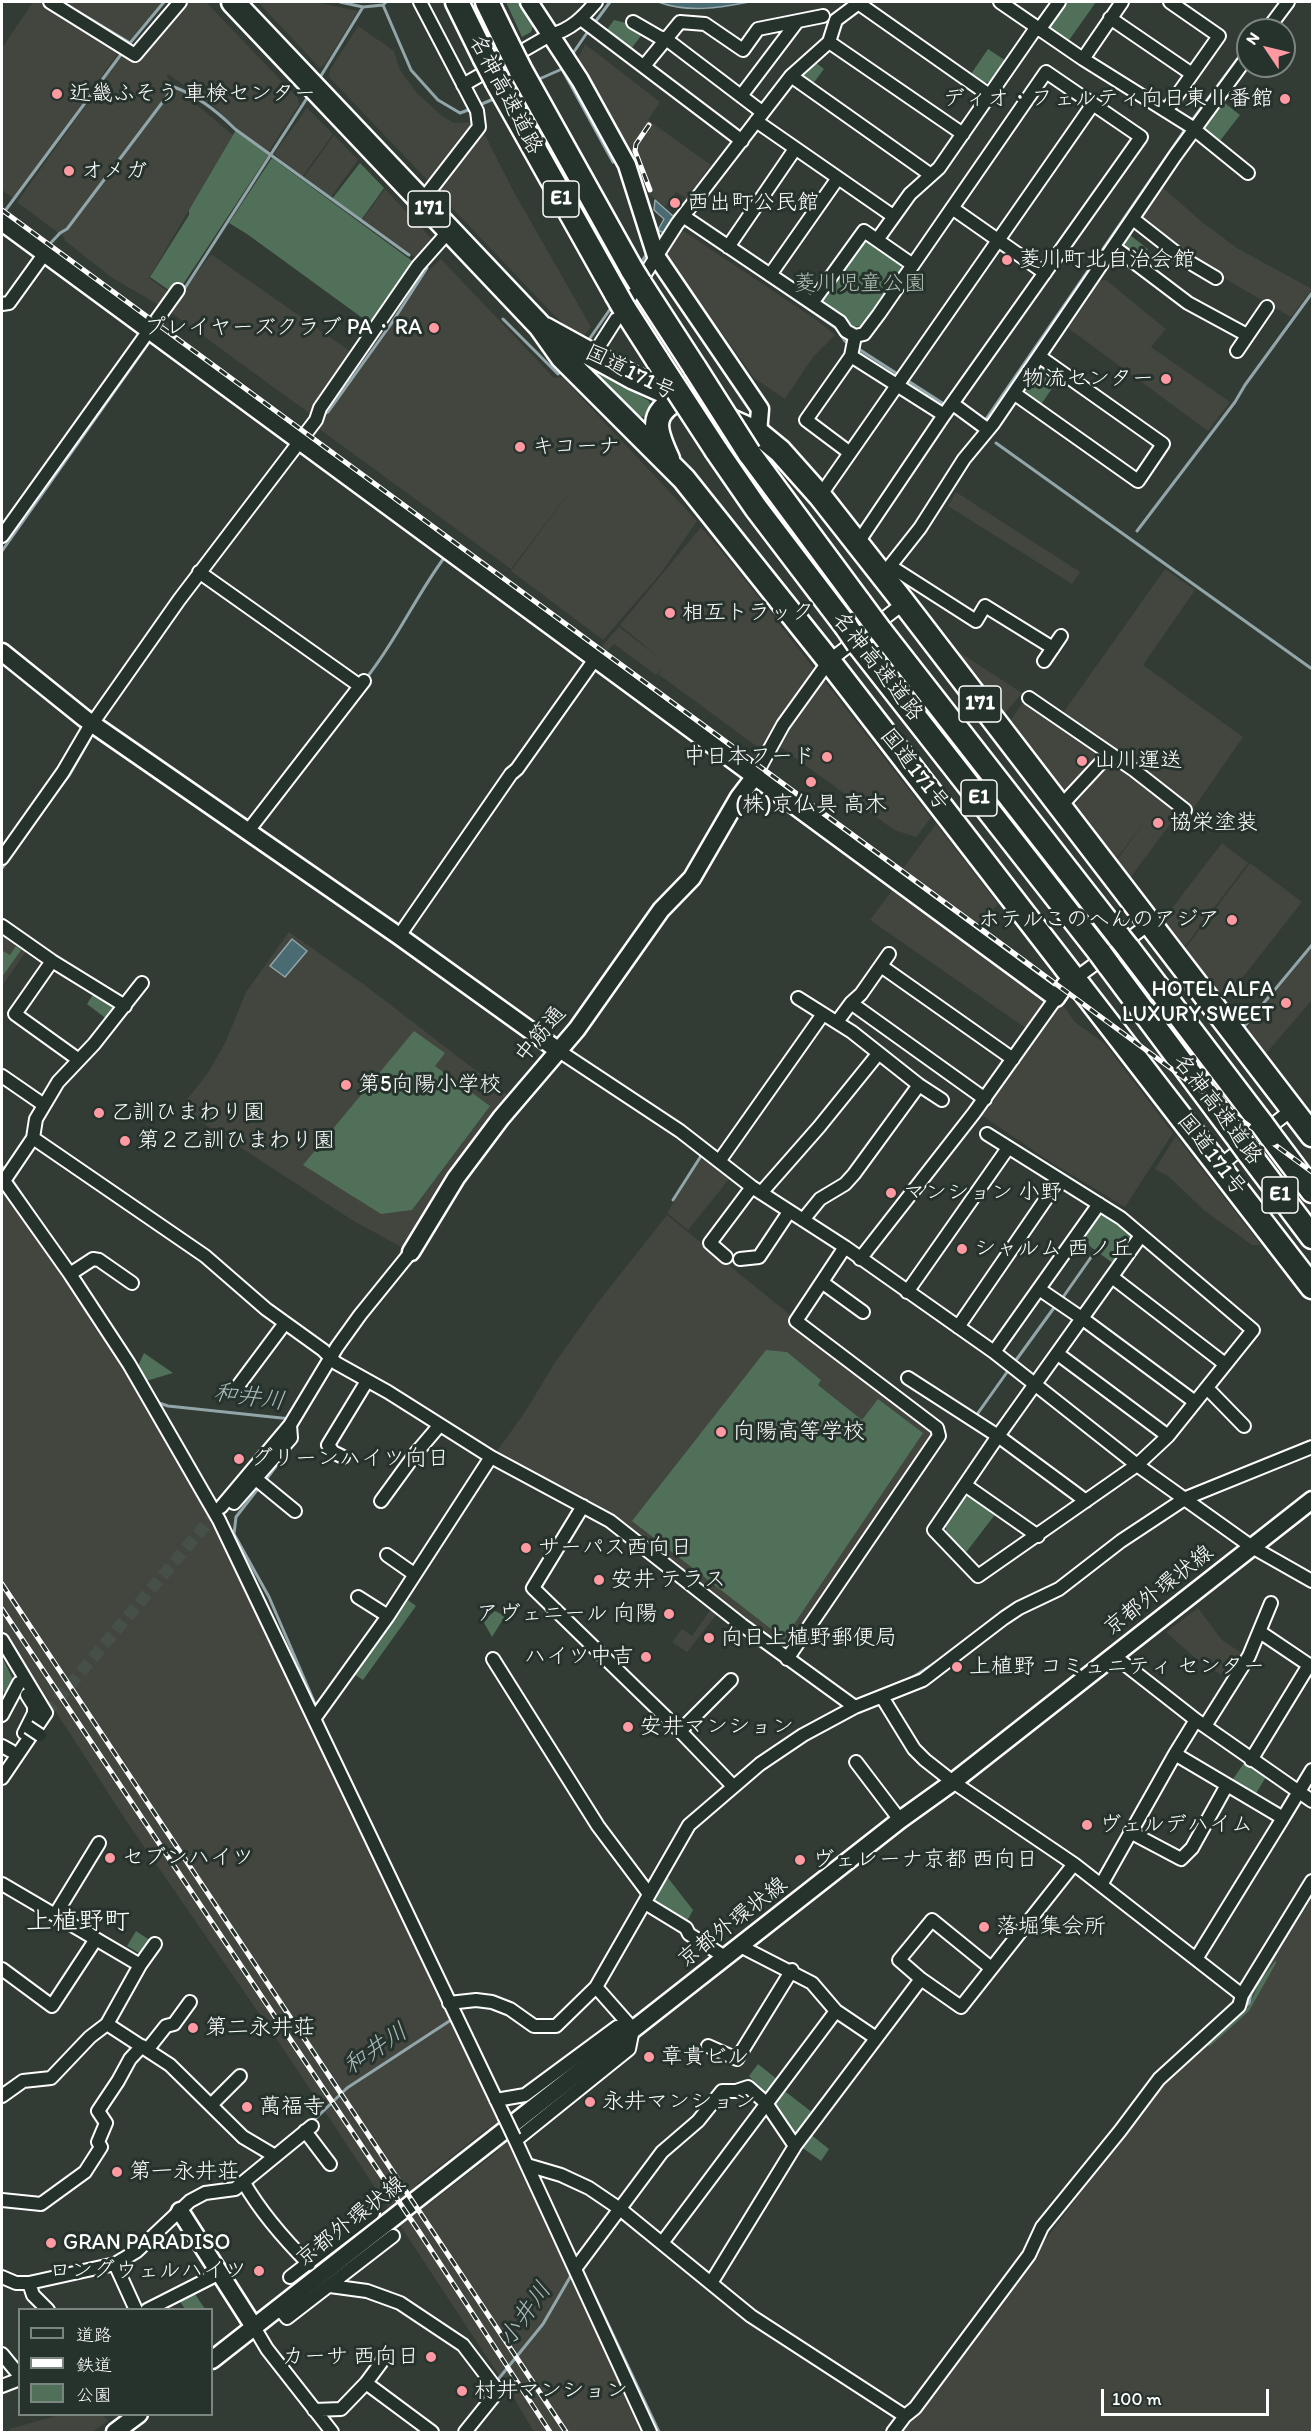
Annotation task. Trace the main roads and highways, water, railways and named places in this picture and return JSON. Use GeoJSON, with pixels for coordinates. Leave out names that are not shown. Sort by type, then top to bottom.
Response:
{"type":"FeatureCollection","features":[{"type":"Feature","properties":{"kind":"highway","name":"国道171号"},"geometry":{"type":"LineString","coordinates":[[233,2],[540,326],[577,355],[671,465],[829,661],[1312,1287]]}},
{"type":"Feature","properties":{"kind":"highway","name":"名神高速道路"},"geometry":{"type":"LineString","coordinates":[[457,2],[503,92],[620,301],[756,508],[858,644],[1104,958],[1312,1237]]}},
{"type":"Feature","properties":{"kind":"highway","name":"名神高速道路"},"geometry":{"type":"LineString","coordinates":[[487,2],[526,80],[636,277],[695,368],[754,443],[880,630],[1124,943],[1312,1191]]}},
{"type":"Feature","properties":{"kind":"highway","name":"国道171号"},"geometry":{"type":"LineString","coordinates":[[577,355],[680,398],[754,443],[780,451],[820,496],[857,544],[885,570],[904,603],[1312,1135]]}},
{"type":"Feature","properties":{"kind":"highway"},"geometry":{"type":"LineString","coordinates":[[671,465],[659,440],[657,416],[665,405],[680,398]]}},
{"type":"Feature","properties":{"kind":"water"},"geometry":{"type":"Polygon","coordinates":[[[658,2],[749,2],[715,8],[692,8],[658,2]]]}},
{"type":"Feature","properties":{"kind":"water"},"geometry":{"type":"Polygon","coordinates":[[[655,200],[673,216],[676,213],[679,215],[667,235],[658,230],[664,219],[654,210],[655,200]]]}},
{"type":"Feature","properties":{"kind":"water"},"geometry":{"type":"Polygon","coordinates":[[[292,939],[307,951],[285,977],[270,966],[292,939]]]}},
{"type":"Feature","properties":{"kind":"waterway"},"geometry":{"type":"LineString","coordinates":[[62,2],[130,43],[164,2]]}},
{"type":"Feature","properties":{"kind":"waterway"},"geometry":{"type":"LineString","coordinates":[[340,2],[363,7],[383,5],[386,2]]}},
{"type":"Feature","properties":{"kind":"waterway"},"geometry":{"type":"LineString","coordinates":[[593,25],[610,2]]}},
{"type":"Feature","properties":{"kind":"waterway"},"geometry":{"type":"LineString","coordinates":[[383,5],[411,70],[438,100],[460,113],[471,109]]}},
{"type":"Feature","properties":{"kind":"waterway"},"geometry":{"type":"LineString","coordinates":[[319,79],[363,7]]}},
{"type":"Feature","properties":{"kind":"waterway"},"geometry":{"type":"LineString","coordinates":[[1269,18],[1273,13]]}},
{"type":"Feature","properties":{"kind":"waterway"},"geometry":{"type":"LineString","coordinates":[[823,40],[832,16]]}},
{"type":"Feature","properties":{"kind":"waterway"},"geometry":{"type":"LineString","coordinates":[[571,56],[589,30]]}},
{"type":"Feature","properties":{"kind":"waterway"},"geometry":{"type":"LineString","coordinates":[[2,215],[122,53]]}},
{"type":"Feature","properties":{"kind":"waterway"},"geometry":{"type":"LineString","coordinates":[[1190,123],[1236,61]]}},
{"type":"Feature","properties":{"kind":"waterway"},"geometry":{"type":"LineString","coordinates":[[562,69],[613,162]]}},
{"type":"Feature","properties":{"kind":"waterway"},"geometry":{"type":"LineString","coordinates":[[537,80],[562,69]]}},
{"type":"Feature","properties":{"kind":"waterway"},"geometry":{"type":"LineString","coordinates":[[761,105],[788,70]]}},
{"type":"Feature","properties":{"kind":"waterway"},"geometry":{"type":"LineString","coordinates":[[46,248],[67,229],[174,87],[207,105],[235,129],[409,255]]}},
{"type":"Feature","properties":{"kind":"waterway"},"geometry":{"type":"LineString","coordinates":[[183,291],[309,95]]}},
{"type":"Feature","properties":{"kind":"waterway"},"geometry":{"type":"LineString","coordinates":[[477,106],[496,98]]}},
{"type":"Feature","properties":{"kind":"waterway"},"geometry":{"type":"LineString","coordinates":[[743,129],[757,110]]}},
{"type":"Feature","properties":{"kind":"waterway"},"geometry":{"type":"LineString","coordinates":[[984,422],[1186,128]]}},
{"type":"Feature","properties":{"kind":"waterway"},"geometry":{"type":"LineString","coordinates":[[640,264],[648,252]]}},
{"type":"Feature","properties":{"kind":"waterway"},"geometry":{"type":"LineString","coordinates":[[732,256],[836,328],[845,341],[851,345]]}},
{"type":"Feature","properties":{"kind":"waterway"},"geometry":{"type":"LineString","coordinates":[[322,415],[328,412],[391,324],[427,268]]}},
{"type":"Feature","properties":{"kind":"waterway"},"geometry":{"type":"LineString","coordinates":[[1137,531],[1235,402],[1312,293]]}},
{"type":"Feature","properties":{"kind":"waterway"},"geometry":{"type":"LineString","coordinates":[[588,341],[613,305]]}},
{"type":"Feature","properties":{"kind":"waterway"},"geometry":{"type":"LineString","coordinates":[[158,329],[168,314]]}},
{"type":"Feature","properties":{"kind":"waterway"},"geometry":{"type":"LineString","coordinates":[[503,319],[558,374],[563,368]]}},
{"type":"Feature","properties":{"kind":"waterway"},"geometry":{"type":"LineString","coordinates":[[2,551],[148,344]]}},
{"type":"Feature","properties":{"kind":"waterway"},"geometry":{"type":"LineString","coordinates":[[857,348],[899,375]]}},
{"type":"Feature","properties":{"kind":"waterway"},"geometry":{"type":"LineString","coordinates":[[905,379],[947,406]]}},
{"type":"Feature","properties":{"kind":"waterway"},"geometry":{"type":"LineString","coordinates":[[201,561],[291,443]]}},
{"type":"Feature","properties":{"kind":"waterway"},"geometry":{"type":"LineString","coordinates":[[996,443],[1312,669]]}},
{"type":"Feature","properties":{"kind":"waterway"},"geometry":{"type":"LineString","coordinates":[[368,676],[444,558]]}},
{"type":"Feature","properties":{"kind":"waterway"},"geometry":{"type":"LineString","coordinates":[[57,791],[70,774],[90,739]]}},
{"type":"Feature","properties":{"kind":"waterway"},"geometry":{"type":"LineString","coordinates":[[2,868],[8,860]]}},
{"type":"Feature","properties":{"kind":"waterway"},"geometry":{"type":"LineString","coordinates":[[1243,1028],[1312,945]]}},
{"type":"Feature","properties":{"kind":"waterway"},"geometry":{"type":"LineString","coordinates":[[673,1200],[701,1156]]}},
{"type":"Feature","properties":{"kind":"waterway","name":"和井川"},"geometry":{"type":"LineString","coordinates":[[2,1166],[6,1172]]}},
{"type":"Feature","properties":{"kind":"waterway","name":"和井川"},"geometry":{"type":"LineString","coordinates":[[10,1177],[52,1239]]}},
{"type":"Feature","properties":{"kind":"waterway"},"geometry":{"type":"LineString","coordinates":[[1061,1300],[1094,1253]]}},
{"type":"Feature","properties":{"kind":"waterway"},"geometry":{"type":"LineString","coordinates":[[1014,1363],[1056,1305]]}},
{"type":"Feature","properties":{"kind":"waterway","name":"和井川"},"geometry":{"type":"LineString","coordinates":[[103,1314],[122,1343]]}},
{"type":"Feature","properties":{"kind":"waterway"},"geometry":{"type":"LineString","coordinates":[[978,1413],[1010,1368]]}},
{"type":"Feature","properties":{"kind":"waterway","name":"和井川"},"geometry":{"type":"LineString","coordinates":[[152,1392],[159,1403],[168,1406],[291,1419]]}},
{"type":"Feature","properties":{"kind":"waterway","name":"和井川"},"geometry":{"type":"LineString","coordinates":[[295,1424],[297,1438]]}},
{"type":"Feature","properties":{"kind":"waterway","name":"和井川"},"geometry":{"type":"LineString","coordinates":[[265,1481],[288,1450]]}},
{"type":"Feature","properties":{"kind":"waterway","name":"和井川"},"geometry":{"type":"LineString","coordinates":[[260,1486],[236,1517],[234,1534],[269,1597],[316,1706]]}},
{"type":"Feature","properties":{"kind":"waterway"},"geometry":{"type":"LineString","coordinates":[[910,1679],[938,1661]]}},
{"type":"Feature","properties":{"kind":"waterway"},"geometry":{"type":"LineString","coordinates":[[864,1697],[904,1681]]}},
{"type":"Feature","properties":{"kind":"waterway"},"geometry":{"type":"LineString","coordinates":[[1242,2009],[1249,2003],[1251,1994],[1312,1893]]}},
{"type":"Feature","properties":{"kind":"waterway","name":"和井川"},"geometry":{"type":"LineString","coordinates":[[313,2121],[347,2088],[454,2018]]}},
{"type":"Feature","properties":{"kind":"waterway"},"geometry":{"type":"LineString","coordinates":[[618,2216],[643,2236]]}},
{"type":"Feature","properties":{"kind":"waterway"},"geometry":{"type":"LineString","coordinates":[[581,2267],[659,2432]]}},
{"type":"Feature","properties":{"kind":"waterway","name":"小井川"},"geometry":{"type":"LineString","coordinates":[[496,2382],[543,2324],[573,2272]]}},
{"type":"Feature","properties":{"kind":"waterway"},"geometry":{"type":"LineString","coordinates":[[736,2312],[750,2322]]}},
{"type":"Feature","properties":{"kind":"waterway","name":"小井川"},"geometry":{"type":"LineString","coordinates":[[478,2406],[492,2387]]}},
{"type":"Feature","properties":{"kind":"waterway"},"geometry":{"type":"LineString","coordinates":[[881,2408],[898,2419]]}},
{"type":"Feature","properties":{"kind":"tunnel"},"geometry":{"type":"LineString","coordinates":[[46,1713],[220,1508]]}},
{"type":"Feature","properties":{"kind":"railway"},"geometry":{"type":"LineString","coordinates":[[649,125],[636,144],[635,151],[650,190]]}},
{"type":"Feature","properties":{"kind":"railway"},"geometry":{"type":"LineString","coordinates":[[2,210],[1312,1172]]}},
{"type":"Feature","properties":{"kind":"railway"},"geometry":{"type":"LineString","coordinates":[[2,1584],[566,2432]]}},
{"type":"Feature","properties":{"kind":"railway"},"geometry":{"type":"LineString","coordinates":[[2,1609],[420,2233],[550,2432]]}},
{"type":"Feature","properties":{"kind":"place","name":"近畿ふそう 車検センター"},"geometry":{"type":"Point","coordinates":[57,94]}},
{"type":"Feature","properties":{"kind":"place","name":"ディオ・フェルティ向日東Ⅱ番館"},"geometry":{"type":"Point","coordinates":[1285,99]}},
{"type":"Feature","properties":{"kind":"place","name":"オメガ"},"geometry":{"type":"Point","coordinates":[69,171]}},
{"type":"Feature","properties":{"kind":"place","name":"西出町公民館"},"geometry":{"type":"Point","coordinates":[675,203]}},
{"type":"Feature","properties":{"kind":"place","name":"菱川町北自治会館"},"geometry":{"type":"Point","coordinates":[1007,260]}},
{"type":"Feature","properties":{"kind":"place","name":"プレイヤーズクラブ PA・RA"},"geometry":{"type":"Point","coordinates":[434,328]}},
{"type":"Feature","properties":{"kind":"place","name":"物流センター"},"geometry":{"type":"Point","coordinates":[1166,379]}},
{"type":"Feature","properties":{"kind":"place","name":"キコーナ"},"geometry":{"type":"Point","coordinates":[520,447]}},
{"type":"Feature","properties":{"kind":"place","name":"相互トラック"},"geometry":{"type":"Point","coordinates":[670,613]}},
{"type":"Feature","properties":{"kind":"place","name":"中日本フード"},"geometry":{"type":"Point","coordinates":[827,757]}},
{"type":"Feature","properties":{"kind":"place","name":"山川運送"},"geometry":{"type":"Point","coordinates":[1082,761]}},
{"type":"Feature","properties":{"kind":"place","name":"(株)京仏具 高木"},"geometry":{"type":"Point","coordinates":[811,782]}},
{"type":"Feature","properties":{"kind":"place","name":"協栄塗装"},"geometry":{"type":"Point","coordinates":[1158,823]}},
{"type":"Feature","properties":{"kind":"place","name":"ホテルこのへんのアジア"},"geometry":{"type":"Point","coordinates":[1232,920]}},
{"type":"Feature","properties":{"kind":"place","name":"HOTEL ALFA LUXURY SWEET"},"geometry":{"type":"Point","coordinates":[1286,1003]}},
{"type":"Feature","properties":{"kind":"place","name":"第5向陽小学校"},"geometry":{"type":"Point","coordinates":[346,1085]}},
{"type":"Feature","properties":{"kind":"place","name":"乙訓ひまわり園"},"geometry":{"type":"Point","coordinates":[99,1113]}},
{"type":"Feature","properties":{"kind":"place","name":"第２乙訓ひまわり園"},"geometry":{"type":"Point","coordinates":[125,1141]}},
{"type":"Feature","properties":{"kind":"place","name":"マンション 小野"},"geometry":{"type":"Point","coordinates":[891,1193]}},
{"type":"Feature","properties":{"kind":"place","name":"シャルム 西ノ丘"},"geometry":{"type":"Point","coordinates":[962,1249]}},
{"type":"Feature","properties":{"kind":"place","name":"向陽高等学校"},"geometry":{"type":"Point","coordinates":[721,1432]}},
{"type":"Feature","properties":{"kind":"place","name":"グリーンハイツ向日"},"geometry":{"type":"Point","coordinates":[239,1459]}},
{"type":"Feature","properties":{"kind":"place","name":"サーパス西向日"},"geometry":{"type":"Point","coordinates":[526,1548]}},
{"type":"Feature","properties":{"kind":"place","name":"安井 テラス"},"geometry":{"type":"Point","coordinates":[599,1580]}},
{"type":"Feature","properties":{"kind":"place","name":"アヴェニール 向陽"},"geometry":{"type":"Point","coordinates":[669,1614]}},
{"type":"Feature","properties":{"kind":"place","name":"向日上植野郵便局"},"geometry":{"type":"Point","coordinates":[709,1638]}},
{"type":"Feature","properties":{"kind":"place","name":"ハイツ中吉"},"geometry":{"type":"Point","coordinates":[646,1657]}},
{"type":"Feature","properties":{"kind":"place","name":"上植野 コミュニティ センター"},"geometry":{"type":"Point","coordinates":[957,1667]}},
{"type":"Feature","properties":{"kind":"place","name":"安井マンション"},"geometry":{"type":"Point","coordinates":[628,1727]}},
{"type":"Feature","properties":{"kind":"place","name":"ヴェルデハイム"},"geometry":{"type":"Point","coordinates":[1087,1825]}},
{"type":"Feature","properties":{"kind":"place","name":"セブンハイツ"},"geometry":{"type":"Point","coordinates":[110,1858]}},
{"type":"Feature","properties":{"kind":"place","name":"ヴェレーナ京都 西向日"},"geometry":{"type":"Point","coordinates":[800,1860]}},
{"type":"Feature","properties":{"kind":"place","name":"落堀集会所"},"geometry":{"type":"Point","coordinates":[984,1927]}},
{"type":"Feature","properties":{"kind":"place","name":"第二永井荘"},"geometry":{"type":"Point","coordinates":[193,2028]}},
{"type":"Feature","properties":{"kind":"place","name":"章貴ビル"},"geometry":{"type":"Point","coordinates":[649,2057]}},
{"type":"Feature","properties":{"kind":"place","name":"永井マンション"},"geometry":{"type":"Point","coordinates":[590,2102]}},
{"type":"Feature","properties":{"kind":"place","name":"萬福寺"},"geometry":{"type":"Point","coordinates":[247,2107]}},
{"type":"Feature","properties":{"kind":"place","name":"第一永井荘"},"geometry":{"type":"Point","coordinates":[117,2172]}},
{"type":"Feature","properties":{"kind":"place","name":"GRAN PARADISO"},"geometry":{"type":"Point","coordinates":[51,2243]}},
{"type":"Feature","properties":{"kind":"place","name":"ロングウェルハイツ"},"geometry":{"type":"Point","coordinates":[259,2271]}},
{"type":"Feature","properties":{"kind":"place","name":"カーサ 西向日"},"geometry":{"type":"Point","coordinates":[431,2357]}},
{"type":"Feature","properties":{"kind":"place","name":"村井マンション"},"geometry":{"type":"Point","coordinates":[462,2391]}},
{"type":"Feature","properties":{"kind":"district","name":"上植野町"},"geometry":{"type":"Point","coordinates":[78,1922]}},
{"type":"Feature","properties":{"kind":"park label","name":"菱川児童公園"},"geometry":{"type":"Point","coordinates":[860,284]}}]}
